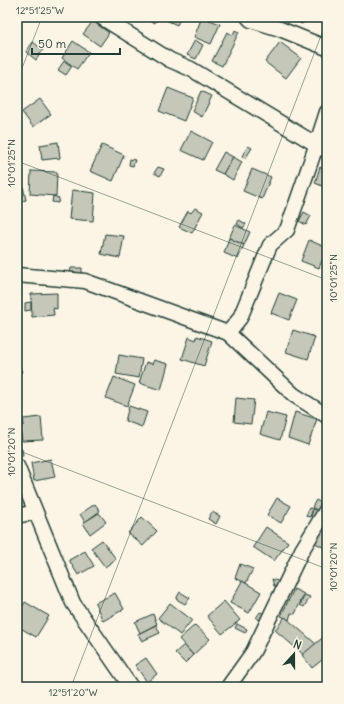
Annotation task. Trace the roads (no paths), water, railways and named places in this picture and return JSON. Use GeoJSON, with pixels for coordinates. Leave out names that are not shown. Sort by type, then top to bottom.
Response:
{"type":"FeatureCollection","features":[{"type":"Feature","properties":{"kind":"street"},"geometry":{"type":"LineString","coordinates":[[102,17],[170,60],[191,69],[322,148]]}},
{"type":"Feature","properties":{"kind":"street"},"geometry":{"type":"LineString","coordinates":[[248,17],[251,20],[280,29],[327,48]]}},
{"type":"Feature","properties":{"kind":"street"},"geometry":{"type":"LineString","coordinates":[[228,333],[240,318],[270,245],[287,230],[322,148],[327,112]]}},
{"type":"Feature","properties":{"kind":"street"},"geometry":{"type":"LineString","coordinates":[[17,275],[86,281],[228,333],[294,395],[327,416]]}},
{"type":"Feature","properties":{"kind":"street"},"geometry":{"type":"LineString","coordinates":[[17,466],[73,603],[131,687]]}},
{"type":"Feature","properties":{"kind":"street"},"geometry":{"type":"LineString","coordinates":[[228,687],[253,652],[302,550],[327,509]]}},
{"type":"Feature","properties":{"kind":"street"},"geometry":{"type":"LineString","coordinates":[[17,516],[35,512]]}}]}
